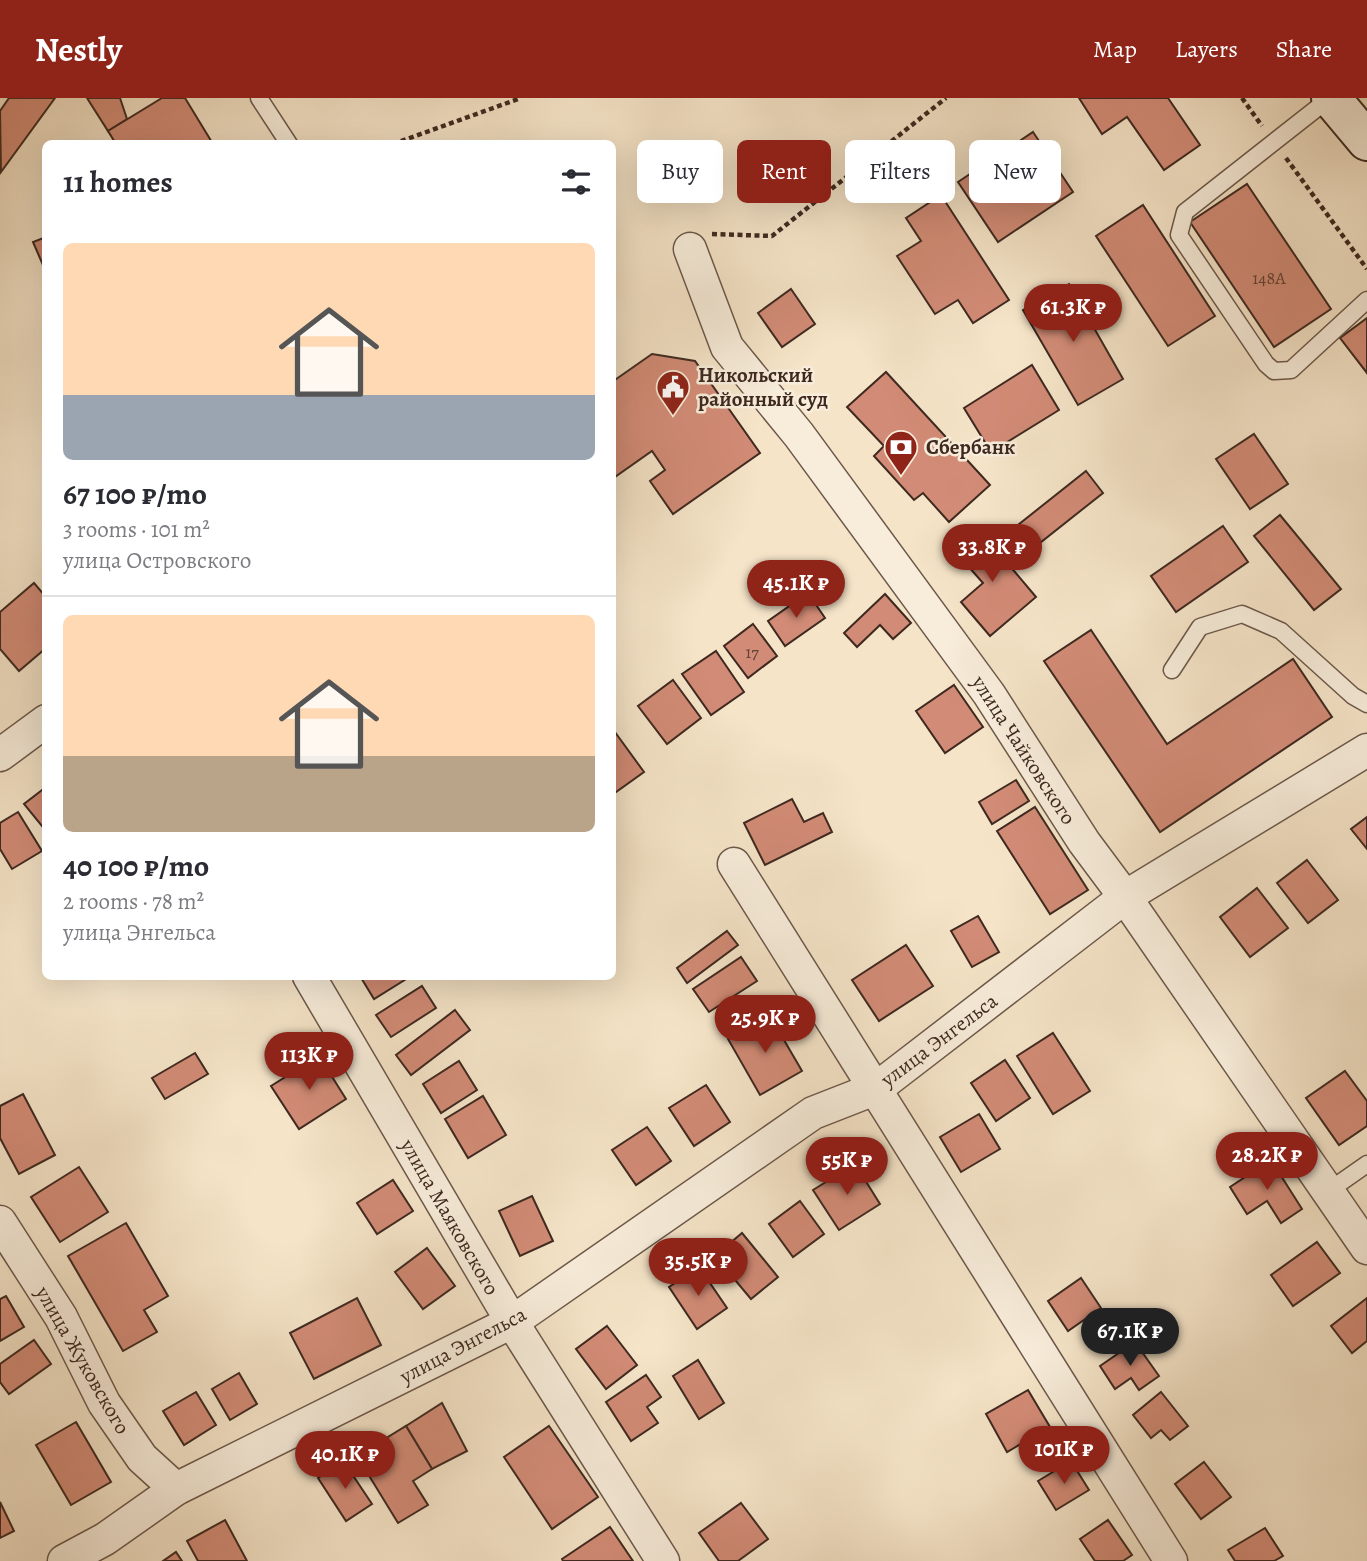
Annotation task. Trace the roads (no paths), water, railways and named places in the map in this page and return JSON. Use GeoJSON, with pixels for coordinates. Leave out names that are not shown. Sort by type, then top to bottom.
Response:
{"type":"FeatureCollection","features":[{"type":"Feature","properties":{"kind":"main road"},"geometry":{"type":"LineString","coordinates":[[1331,98],[1367,141]]}},
{"type":"Feature","properties":{"kind":"street","name":"улица Чайковского"},"geometry":{"type":"LineString","coordinates":[[690,249],[727,347],[799,435],[989,694],[1084,842],[1125,897],[1367,1248]]}},
{"type":"Feature","properties":{"kind":"street"},"geometry":{"type":"LineString","coordinates":[[0,755],[42,724]]}},
{"type":"Feature","properties":{"kind":"street","name":"улица Энгельса"},"geometry":{"type":"LineString","coordinates":[[64,1561],[106,1539],[176,1489],[512,1322],[813,1113],[877,1088],[1125,897],[1367,750]]}},
{"type":"Feature","properties":{"kind":"street"},"geometry":{"type":"LineString","coordinates":[[734,864],[877,1088],[1171,1561]]}},
{"type":"Feature","properties":{"kind":"street","name":"улица Маяковского"},"geometry":{"type":"LineString","coordinates":[[311,980],[512,1322],[663,1561]]}},
{"type":"Feature","properties":{"kind":"street","name":"улица Жуковского"},"geometry":{"type":"LineString","coordinates":[[0,1222],[61,1317],[104,1403],[142,1458],[176,1489]]}},
{"type":"Feature","properties":{"kind":"lane"},"geometry":{"type":"LineString","coordinates":[[259,98],[286,140]]}},
{"type":"Feature","properties":{"kind":"lane"},"geometry":{"type":"LineString","coordinates":[[1331,98],[1185,212],[1179,228],[1183,243],[1266,364],[1274,371],[1291,370],[1367,300]]}},
{"type":"Feature","properties":{"kind":"lane"},"geometry":{"type":"LineString","coordinates":[[1172,670],[1200,627],[1242,614],[1281,631],[1353,696],[1367,705]]}},
{"type":"Feature","properties":{"kind":"lane"},"geometry":{"type":"LineString","coordinates":[[1327,1192],[1367,1164]]}},
{"type":"Feature","properties":{"kind":"place","name":"Никольский районный суд"},"geometry":{"type":"Point","coordinates":[673,417]}},
{"type":"Feature","properties":{"kind":"place","name":"Сбербанк"},"geometry":{"type":"Point","coordinates":[901,477]}}]}
